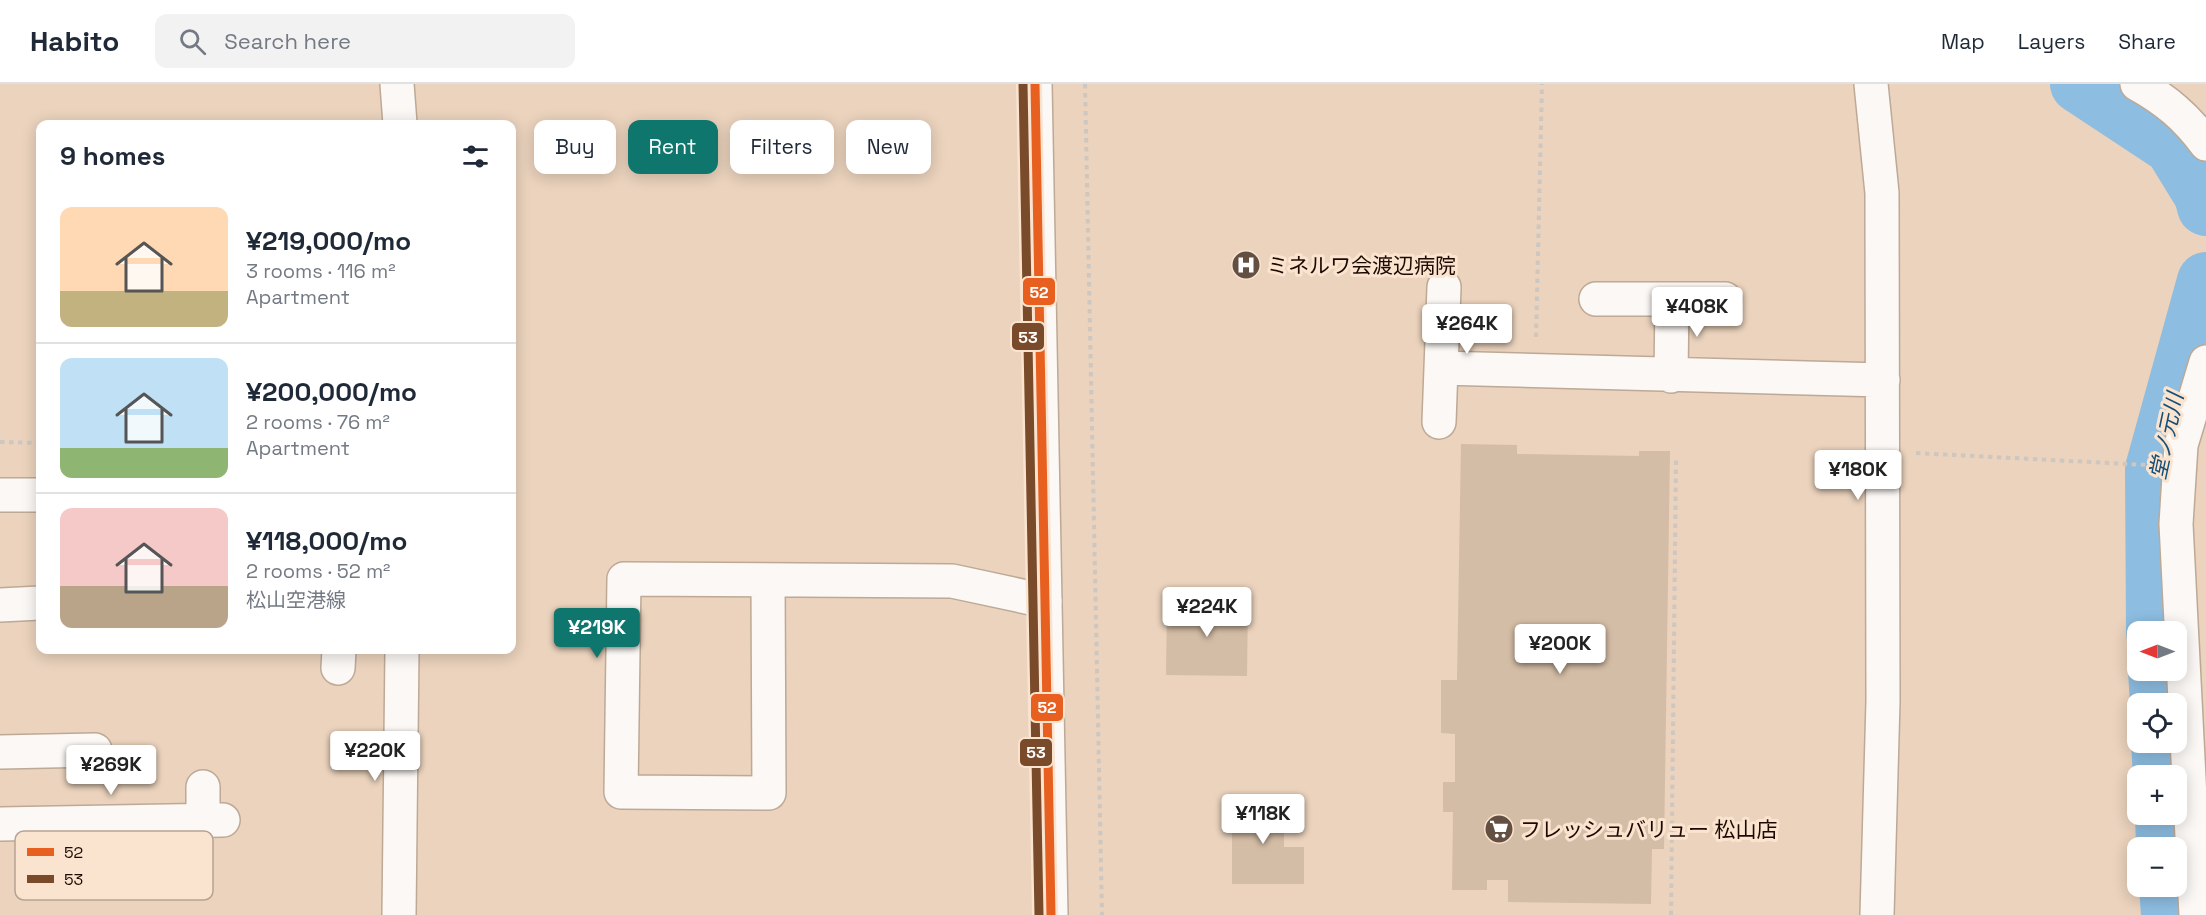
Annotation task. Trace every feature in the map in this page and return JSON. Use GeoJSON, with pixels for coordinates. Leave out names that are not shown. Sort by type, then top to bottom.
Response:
{"type":"FeatureCollection","features":[{"type":"Feature","properties":{"kind":"street"},"geometry":{"type":"LineString","coordinates":[[397,84],[400,120]]}},
{"type":"Feature","properties":{"kind":"street"},"geometry":{"type":"LineString","coordinates":[[1035,84],[1051,915]]}},
{"type":"Feature","properties":{"kind":"street"},"geometry":{"type":"LineString","coordinates":[[1871,84],[1882,193],[1884,701],[1877,915]]}},
{"type":"Feature","properties":{"kind":"street"},"geometry":{"type":"LineString","coordinates":[[2137,84],[2159,96],[2187,118],[2206,144]]}},
{"type":"Feature","properties":{"kind":"street"},"geometry":{"type":"LineString","coordinates":[[1439,422],[1444,287]]}},
{"type":"Feature","properties":{"kind":"street"},"geometry":{"type":"LineString","coordinates":[[1596,299],[1725,299]]}},
{"type":"Feature","properties":{"kind":"street"},"geometry":{"type":"LineString","coordinates":[[1671,376],[1672,299]]}},
{"type":"Feature","properties":{"kind":"street"},"geometry":{"type":"LineString","coordinates":[[2196,915],[2176,524],[2181,445],[2196,428],[2206,362]]}},
{"type":"Feature","properties":{"kind":"street"},"geometry":{"type":"LineString","coordinates":[[1441,368],[1883,380]]}},
{"type":"Feature","properties":{"kind":"street"},"geometry":{"type":"LineString","coordinates":[[0,495],[36,495]]}},
{"type":"Feature","properties":{"kind":"street"},"geometry":{"type":"LineString","coordinates":[[768,580],[769,793],[621,792],[624,579],[952,581],[1045,601]]}},
{"type":"Feature","properties":{"kind":"street"},"geometry":{"type":"LineString","coordinates":[[0,605],[36,603]]}},
{"type":"Feature","properties":{"kind":"street"},"geometry":{"type":"LineString","coordinates":[[399,915],[402,654]]}},
{"type":"Feature","properties":{"kind":"street"},"geometry":{"type":"LineString","coordinates":[[0,752],[95,750]]}},
{"type":"Feature","properties":{"kind":"street"},"geometry":{"type":"LineString","coordinates":[[154,831],[213,820],[203,786]]}},
{"type":"Feature","properties":{"kind":"street"},"geometry":{"type":"LineString","coordinates":[[0,824],[74,831]]}},
{"type":"Feature","properties":{"kind":"path"},"geometry":{"type":"LineString","coordinates":[[1085,84],[1102,915]]}},
{"type":"Feature","properties":{"kind":"path"},"geometry":{"type":"LineString","coordinates":[[1535,371],[1542,84]]}},
{"type":"Feature","properties":{"kind":"path"},"geometry":{"type":"LineString","coordinates":[[0,442],[36,443]]}},
{"type":"Feature","properties":{"kind":"path"},"geometry":{"type":"LineString","coordinates":[[1883,451],[2141,464]]}},
{"type":"Feature","properties":{"kind":"path"},"geometry":{"type":"LineString","coordinates":[[1671,915],[1676,458]]}},
{"type":"Feature","properties":{"kind":"building"},"geometry":{"type":"Polygon","coordinates":[[[1461,444],[1517,445],[1517,454],[1639,456],[1639,451],[1670,451],[1664,849],[1652,849],[1651,904],[1508,902],[1508,880],[1487,880],[1487,890],[1452,890],[1453,812],[1443,812],[1443,782],[1455,782],[1455,734],[1441,733],[1441,680],[1457,680],[1461,444]]]}},
{"type":"Feature","properties":{"kind":"building"},"geometry":{"type":"Polygon","coordinates":[[[1167,600],[1248,601],[1247,676],[1166,675],[1167,600]]]}},
{"type":"Feature","properties":{"kind":"building"},"geometry":{"type":"Polygon","coordinates":[[[1232,797],[1278,798],[1278,817],[1284,817],[1284,847],[1304,847],[1304,884],[1232,884],[1232,797]]]}},
{"type":"Feature","properties":{"kind":"waterway","name":"堂ノ元川"},"geometry":{"type":"LineString","coordinates":[[2079,84],[2173,146],[2203,195],[2206,207]]}},
{"type":"Feature","properties":{"kind":"waterway","name":"堂ノ元川"},"geometry":{"type":"LineString","coordinates":[[2155,621],[2154,469],[2206,281]]}},
{"type":"Feature","properties":{"kind":"waterway","name":"堂ノ元川"},"geometry":{"type":"LineString","coordinates":[[2158,681],[2158,693]]}},
{"type":"Feature","properties":{"kind":"waterway","name":"堂ノ元川"},"geometry":{"type":"LineString","coordinates":[[2161,753],[2161,765]]}},
{"type":"Feature","properties":{"kind":"waterway","name":"堂ノ元川"},"geometry":{"type":"LineString","coordinates":[[2164,825],[2165,837]]}},
{"type":"Feature","properties":{"kind":"waterway","name":"堂ノ元川"},"geometry":{"type":"LineString","coordinates":[[2169,897],[2170,915]]}},
{"type":"Feature","properties":{"kind":"transit line","name":"53"},"geometry":{"type":"LineString","coordinates":[[1023,84],[1039,915]]}},
{"type":"Feature","properties":{"kind":"transit line","name":"52"},"geometry":{"type":"LineString","coordinates":[[1035,84],[1051,915]]}},
{"type":"Feature","properties":{"kind":"place","name":"ミネルワ会渡辺病院"},"geometry":{"type":"Point","coordinates":[1246,265]}},
{"type":"Feature","properties":{"kind":"place","name":"フレッシュバリュー 松山店"},"geometry":{"type":"Point","coordinates":[1499,829]}}]}
